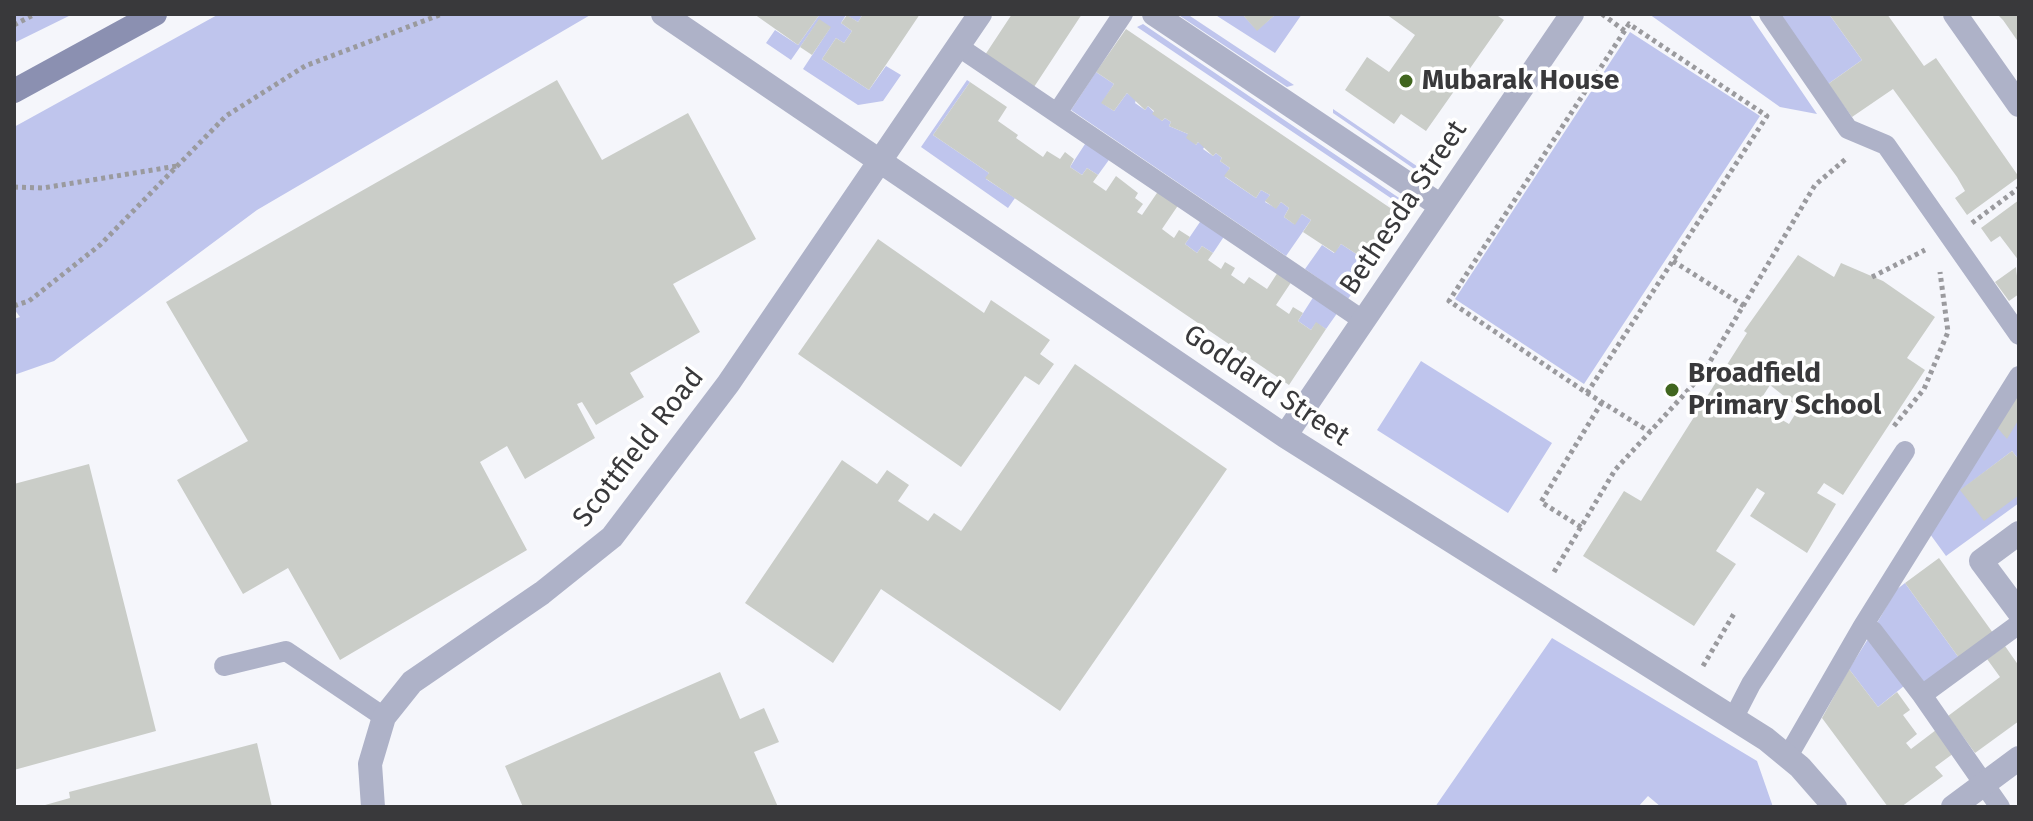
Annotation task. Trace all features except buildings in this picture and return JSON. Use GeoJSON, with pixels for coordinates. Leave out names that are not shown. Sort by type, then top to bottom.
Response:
{"type":"FeatureCollection","features":[{"type":"Feature","properties":{"kind":"street"},"geometry":{"type":"LineString","coordinates":[[14,91],[155,14]]}},
{"type":"Feature","properties":{"kind":"street","name":"Goddard Street"},"geometry":{"type":"LineString","coordinates":[[663,14],[1285,436],[1734,717],[1788,756],[1835,807]]}},
{"type":"Feature","properties":{"kind":"street","name":"Scottfield Road"},"geometry":{"type":"LineString","coordinates":[[373,807],[370,764],[384,717],[412,682],[542,593],[612,537],[728,384],[980,14]]}},
{"type":"Feature","properties":{"kind":"street"},"geometry":{"type":"LineString","coordinates":[[1154,14],[1441,206]]}},
{"type":"Feature","properties":{"kind":"street","name":"Bethesda Street"},"geometry":{"type":"LineString","coordinates":[[1285,436],[1572,14]]}},
{"type":"Feature","properties":{"kind":"street"},"geometry":{"type":"LineString","coordinates":[[1955,14],[2019,105]]}},
{"type":"Feature","properties":{"kind":"street"},"geometry":{"type":"LineString","coordinates":[[2019,533],[1981,561],[2019,612]]}},
{"type":"Feature","properties":{"kind":"street"},"geometry":{"type":"LineString","coordinates":[[1953,807],[2019,758]]}},
{"type":"Feature","properties":{"kind":"lane"},"geometry":{"type":"LineString","coordinates":[[1057,113],[1123,14]]}},
{"type":"Feature","properties":{"kind":"lane"},"geometry":{"type":"LineString","coordinates":[[1769,14],[1848,129],[1886,145],[2019,335]]}},
{"type":"Feature","properties":{"kind":"lane"},"geometry":{"type":"LineString","coordinates":[[959,47],[1364,321]]}},
{"type":"Feature","properties":{"kind":"lane"},"geometry":{"type":"LineString","coordinates":[[1788,756],[1863,626],[2019,376]]}},
{"type":"Feature","properties":{"kind":"lane"},"geometry":{"type":"LineString","coordinates":[[1734,717],[1751,684],[1905,451]]}},
{"type":"Feature","properties":{"kind":"lane"},"geometry":{"type":"LineString","coordinates":[[1922,695],[2019,624]]}},
{"type":"Feature","properties":{"kind":"lane"},"geometry":{"type":"LineString","coordinates":[[1863,626],[1873,631],[1922,695],[1986,782],[2000,807]]}},
{"type":"Feature","properties":{"kind":"lane"},"geometry":{"type":"LineString","coordinates":[[224,666],[286,651],[384,717]]}},
{"type":"Feature","properties":{"kind":"path"},"geometry":{"type":"LineString","coordinates":[[14,25],[35,14]]}},
{"type":"Feature","properties":{"kind":"path"},"geometry":{"type":"LineString","coordinates":[[14,306],[29,301],[100,245],[226,116],[305,66],[442,14]]}},
{"type":"Feature","properties":{"kind":"path"},"geometry":{"type":"LineString","coordinates":[[1602,14],[1625,31]]}},
{"type":"Feature","properties":{"kind":"path"},"geometry":{"type":"LineString","coordinates":[[1587,393],[1767,116],[1629,24],[1449,301],[1587,393],[1650,432]]}},
{"type":"Feature","properties":{"kind":"path"},"geometry":{"type":"LineString","coordinates":[[1553,574],[1615,470],[1702,375],[1815,185],[1848,158],[1858,164]]}},
{"type":"Feature","properties":{"kind":"path"},"geometry":{"type":"LineString","coordinates":[[14,187],[43,188],[178,166]]}},
{"type":"Feature","properties":{"kind":"path"},"geometry":{"type":"LineString","coordinates":[[1922,236],[1930,248]]}},
{"type":"Feature","properties":{"kind":"path"},"geometry":{"type":"LineString","coordinates":[[1893,427],[1924,389],[1948,332],[1939,263],[1952,238]]}},
{"type":"Feature","properties":{"kind":"path"},"geometry":{"type":"LineString","coordinates":[[1673,261],[1744,306]]}},
{"type":"Feature","properties":{"kind":"path"},"geometry":{"type":"LineString","coordinates":[[1581,527],[1541,502],[1602,402]]}},
{"type":"Feature","properties":{"kind":"path"},"geometry":{"type":"LineString","coordinates":[[1702,667],[1735,612]]}},
{"type":"Feature","properties":{"kind":"shaded area"},"geometry":{"type":"Polygon","coordinates":[[[14,14],[73,14],[14,43],[14,14]]]}},
{"type":"Feature","properties":{"kind":"shaded area"},"geometry":{"type":"Polygon","coordinates":[[[219,14],[592,14],[257,210],[54,361],[14,375],[14,319],[20,317],[14,309],[14,127],[219,14]]]}},
{"type":"Feature","properties":{"kind":"shaded area"},"geometry":{"type":"Polygon","coordinates":[[[820,14],[863,14],[858,22],[846,15],[841,23],[852,31],[844,43],[836,38],[822,59],[869,90],[886,66],[901,75],[883,101],[858,105],[803,69],[830,28],[819,20],[791,60],[766,43],[775,30],[798,45],[820,14]]]}},
{"type":"Feature","properties":{"kind":"shaded area"},"geometry":{"type":"Polygon","coordinates":[[[1177,14],[1187,14],[1294,85],[1287,87],[1177,14]]]}},
{"type":"Feature","properties":{"kind":"shaded area"},"geometry":{"type":"Polygon","coordinates":[[[1214,14],[1242,14],[1257,30],[1276,14],[1302,14],[1275,53],[1214,14]]]}},
{"type":"Feature","properties":{"kind":"shaded area"},"geometry":{"type":"Polygon","coordinates":[[[1649,14],[1749,14],[1817,114],[1780,107],[1649,14]]]}},
{"type":"Feature","properties":{"kind":"shaded area"},"geometry":{"type":"Polygon","coordinates":[[[1780,14],[1829,14],[1862,60],[1828,84],[1780,14]]]}},
{"type":"Feature","properties":{"kind":"shaded area"},"geometry":{"type":"Polygon","coordinates":[[[1143,24],[1408,204],[1407,209],[1137,27],[1143,24]]]}},
{"type":"Feature","properties":{"kind":"shaded area"},"geometry":{"type":"Polygon","coordinates":[[[1630,32],[1760,116],[1584,384],[1455,299],[1630,32]]]}},
{"type":"Feature","properties":{"kind":"shaded area"},"geometry":{"type":"Polygon","coordinates":[[[1096,72],[1114,84],[1102,103],[1114,111],[1127,93],[1145,110],[1148,106],[1162,121],[1165,118],[1171,122],[1169,126],[1188,134],[1196,145],[1198,142],[1213,156],[1216,153],[1222,158],[1220,161],[1230,168],[1225,177],[1256,198],[1261,190],[1270,195],[1265,202],[1276,208],[1281,202],[1289,208],[1284,217],[1294,224],[1302,214],[1311,220],[1286,256],[1071,110],[1096,72]]]}},
{"type":"Feature","properties":{"kind":"shaded area"},"geometry":{"type":"Polygon","coordinates":[[[967,80],[970,82],[933,135],[989,173],[986,179],[1015,198],[1008,208],[921,147],[967,80]]]}},
{"type":"Feature","properties":{"kind":"shaded area"},"geometry":{"type":"Polygon","coordinates":[[[1333,109],[1430,175],[1423,175],[1333,113],[1333,109]]]}},
{"type":"Feature","properties":{"kind":"shaded area"},"geometry":{"type":"Polygon","coordinates":[[[1087,141],[1111,157],[1098,175],[1087,168],[1082,175],[1070,167],[1087,141]]]}},
{"type":"Feature","properties":{"kind":"shaded area"},"geometry":{"type":"Polygon","coordinates":[[[1202,219],[1225,235],[1213,253],[1202,246],[1197,253],[1185,244],[1202,219]]]}},
{"type":"Feature","properties":{"kind":"shaded area"},"geometry":{"type":"Polygon","coordinates":[[[1341,244],[1361,257],[1354,267],[1365,275],[1348,299],[1305,269],[1322,245],[1334,253],[1341,244]]]}},
{"type":"Feature","properties":{"kind":"shaded area"},"geometry":{"type":"Polygon","coordinates":[[[1314,296],[1338,312],[1326,329],[1316,323],[1311,330],[1298,321],[1314,296]]]}},
{"type":"Feature","properties":{"kind":"shaded area"},"geometry":{"type":"Polygon","coordinates":[[[1421,361],[1552,443],[1508,513],[1377,430],[1421,361]]]}},
{"type":"Feature","properties":{"kind":"shaded area"},"geometry":{"type":"Polygon","coordinates":[[[2019,419],[2019,460],[2012,451],[1961,490],[2019,495],[2019,503],[1946,556],[1930,534],[1995,425],[2019,419]]]}},
{"type":"Feature","properties":{"kind":"shaded area"},"geometry":{"type":"Polygon","coordinates":[[[1905,583],[1959,658],[1922,684],[1877,623],[1896,590],[1905,583]]]}},
{"type":"Feature","properties":{"kind":"shaded area"},"geometry":{"type":"Polygon","coordinates":[[[1552,638],[1757,761],[1773,807],[1661,807],[1648,796],[1638,807],[1435,807],[1552,638]]]}},
{"type":"Feature","properties":{"kind":"shaded area"},"geometry":{"type":"Polygon","coordinates":[[[1868,639],[1904,686],[1878,707],[1849,669],[1868,639]]]}},
{"type":"Feature","properties":{"kind":"place","name":"Mubarak House"},"geometry":{"type":"Point","coordinates":[1406,81]}},
{"type":"Feature","properties":{"kind":"place","name":"Broadfield Primary School"},"geometry":{"type":"Point","coordinates":[1672,390]}}]}
